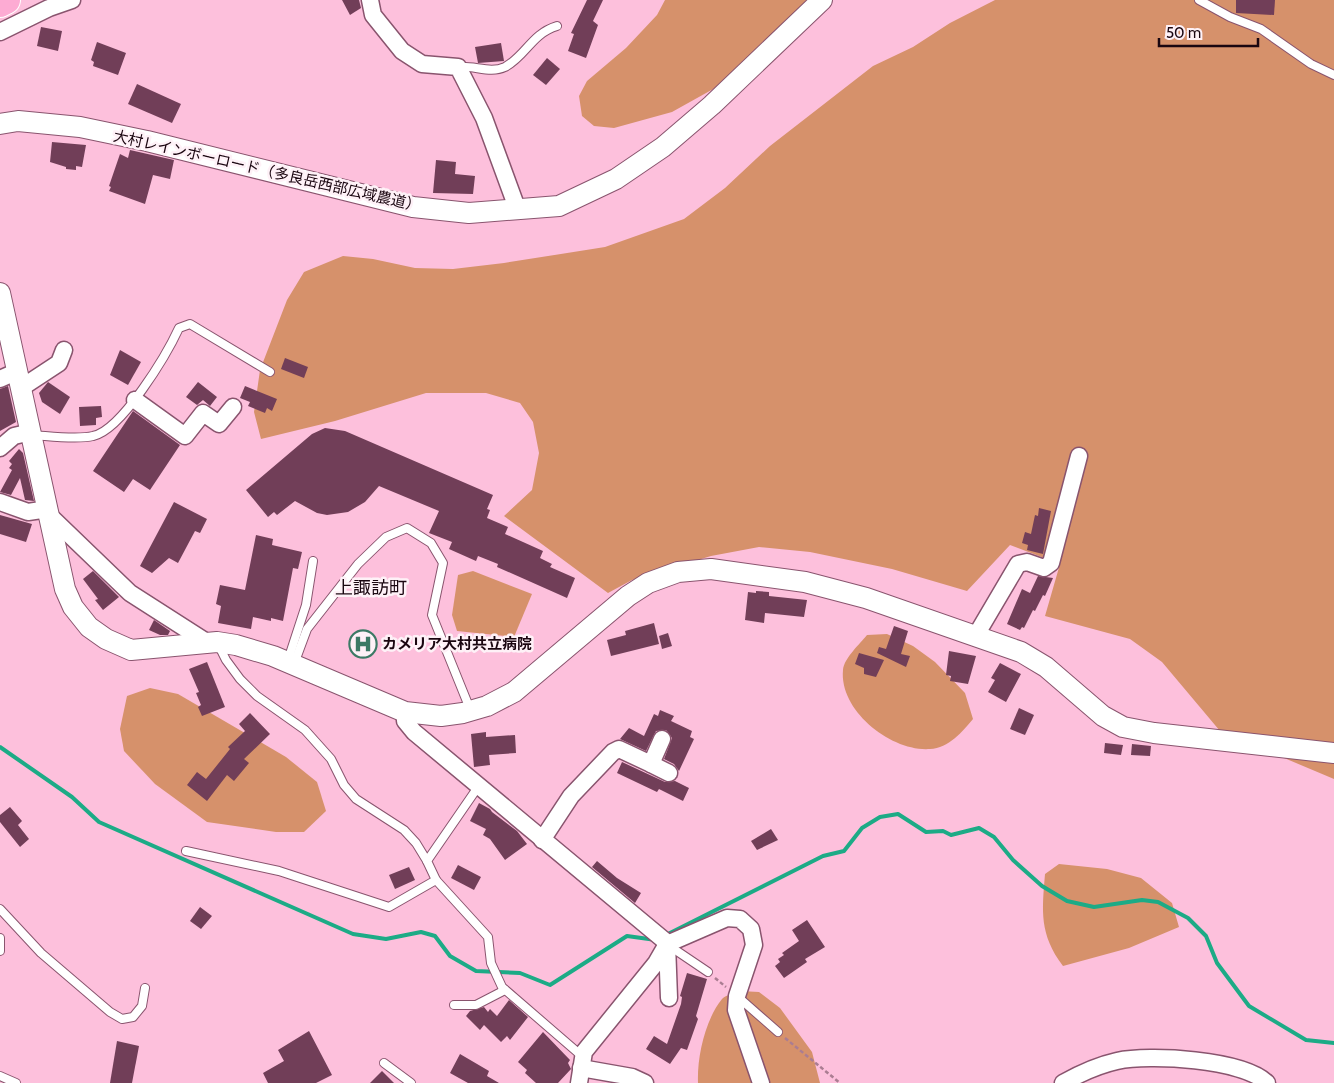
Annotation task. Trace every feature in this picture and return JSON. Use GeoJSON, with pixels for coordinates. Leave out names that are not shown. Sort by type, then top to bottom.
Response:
{"type":"FeatureCollection","features":[{"type":"Feature","properties":{"kind":"highway"},"geometry":{"type":"LineString","coordinates":[[0,3],[6,0]]}},
{"type":"Feature","properties":{"kind":"street"},"geometry":{"type":"LineString","coordinates":[[0,32],[50,8],[72,0]]}},
{"type":"Feature","properties":{"kind":"street"},"geometry":{"type":"LineString","coordinates":[[370,0],[373,15],[402,51],[422,64],[458,67],[484,118],[517,208]]}},
{"type":"Feature","properties":{"kind":"street","name":"大村レインボーロード（多良岳西部広域農道）"},"geometry":{"type":"LineString","coordinates":[[0,124],[18,121],[80,127],[147,141],[413,207],[469,213],[559,206],[616,179],[663,147],[712,105],[822,0]]}},
{"type":"Feature","properties":{"kind":"street"},"geometry":{"type":"LineString","coordinates":[[0,293],[13,379],[32,434],[65,589],[73,607],[89,627],[106,639],[131,650],[212,642],[236,645],[291,664],[406,712],[441,716],[487,706],[514,692],[628,596],[648,583],[678,572],[720,570],[805,582],[866,598],[1021,652],[1046,667],[1103,716],[1123,727],[1154,733],[1334,753]]}},
{"type":"Feature","properties":{"kind":"street"},"geometry":{"type":"LineString","coordinates":[[13,379],[58,363],[64,350]]}},
{"type":"Feature","properties":{"kind":"street"},"geometry":{"type":"LineString","coordinates":[[135,400],[185,436],[204,413],[219,424],[233,407]]}},
{"type":"Feature","properties":{"kind":"street"},"geometry":{"type":"LineString","coordinates":[[0,448],[14,436],[32,434]]}},
{"type":"Feature","properties":{"kind":"street"},"geometry":{"type":"LineString","coordinates":[[975,637],[1018,564],[1027,562],[1044,568],[1051,563],[1079,456]]}},
{"type":"Feature","properties":{"kind":"street"},"geometry":{"type":"LineString","coordinates":[[0,502],[28,512],[48,512],[130,593],[212,642]]}},
{"type":"Feature","properties":{"kind":"street"},"geometry":{"type":"LineString","coordinates":[[406,712],[405,721],[414,732],[662,939],[669,998]]}},
{"type":"Feature","properties":{"kind":"street"},"geometry":{"type":"LineString","coordinates":[[651,764],[662,739]]}},
{"type":"Feature","properties":{"kind":"street"},"geometry":{"type":"LineString","coordinates":[[542,840],[571,796],[613,752],[619,749],[669,773]]}},
{"type":"Feature","properties":{"kind":"street"},"geometry":{"type":"LineString","coordinates":[[662,939],[726,918],[740,920],[751,929],[754,945],[734,994],[736,1010],[760,1083]]}},
{"type":"Feature","properties":{"kind":"street"},"geometry":{"type":"LineString","coordinates":[[645,1083],[632,1077],[581,1069],[584,1052],[656,963],[662,939]]}},
{"type":"Feature","properties":{"kind":"street"},"geometry":{"type":"LineString","coordinates":[[1063,1083],[1117,1061],[1159,1058],[1232,1066],[1267,1083]]}},
{"type":"Feature","properties":{"kind":"lane"},"geometry":{"type":"LineString","coordinates":[[1199,0],[1230,17],[1261,29],[1311,64],[1334,76]]}},
{"type":"Feature","properties":{"kind":"lane"},"geometry":{"type":"LineString","coordinates":[[458,67],[468,66],[491,70],[505,67],[544,30],[557,26]]}},
{"type":"Feature","properties":{"kind":"lane"},"geometry":{"type":"LineString","coordinates":[[32,434],[93,437],[107,430],[135,400],[171,346],[180,328],[190,324],[270,372]]}},
{"type":"Feature","properties":{"kind":"lane"},"geometry":{"type":"LineString","coordinates":[[291,664],[306,629],[358,564],[386,537],[407,528],[432,543],[444,564],[432,615],[470,711]]}},
{"type":"Feature","properties":{"kind":"lane"},"geometry":{"type":"LineString","coordinates":[[291,664],[306,605],[313,561]]}},
{"type":"Feature","properties":{"kind":"lane"},"geometry":{"type":"LineString","coordinates":[[212,642],[240,679],[257,696],[305,730],[331,759],[344,784],[356,799],[404,830],[416,842],[436,880],[488,937],[491,963],[496,978],[505,990],[581,1069]]}},
{"type":"Feature","properties":{"kind":"lane"},"geometry":{"type":"LineString","coordinates":[[427,861],[478,787]]}},
{"type":"Feature","properties":{"kind":"lane"},"geometry":{"type":"LineString","coordinates":[[186,851],[279,871],[389,907],[436,880]]}},
{"type":"Feature","properties":{"kind":"lane"},"geometry":{"type":"LineString","coordinates":[[0,909],[41,953],[110,1012],[122,1019],[133,1017],[142,1006],[145,988]]}},
{"type":"Feature","properties":{"kind":"lane"},"geometry":{"type":"LineString","coordinates":[[0,938],[0,951]]}},
{"type":"Feature","properties":{"kind":"lane"},"geometry":{"type":"LineString","coordinates":[[662,939],[708,972]]}},
{"type":"Feature","properties":{"kind":"lane"},"geometry":{"type":"LineString","coordinates":[[454,1005],[476,1005],[505,990]]}},
{"type":"Feature","properties":{"kind":"lane"},"geometry":{"type":"LineString","coordinates":[[734,994],[778,1032]]}},
{"type":"Feature","properties":{"kind":"lane"},"geometry":{"type":"LineString","coordinates":[[384,1063],[411,1083]]}},
{"type":"Feature","properties":{"kind":"lane"},"geometry":{"type":"LineString","coordinates":[[0,1076],[16,1083]]}},
{"type":"Feature","properties":{"kind":"path"},"geometry":{"type":"LineString","coordinates":[[708,972],[734,994]]}},
{"type":"Feature","properties":{"kind":"path"},"geometry":{"type":"LineString","coordinates":[[778,1032],[840,1083]]}},
{"type":"Feature","properties":{"kind":"shaded area"},"geometry":{"type":"Polygon","coordinates":[[[665,0],[823,0],[724,83],[672,112],[614,128],[594,126],[582,116],[579,96],[587,81],[626,48],[657,15],[665,0]]]}},
{"type":"Feature","properties":{"kind":"shaded area"},"geometry":{"type":"Polygon","coordinates":[[[995,0],[1334,0],[1334,779],[1220,731],[1162,662],[1130,639],[1045,616],[1060,564],[1010,545],[967,591],[892,569],[810,552],[759,547],[711,556],[632,580],[608,593],[504,516],[532,490],[539,453],[533,422],[520,403],[486,393],[426,393],[335,421],[261,439],[254,412],[260,370],[287,300],[304,272],[343,256],[373,259],[415,268],[453,269],[504,263],[605,247],[684,219],[725,188],[770,146],[873,66],[913,47],[950,23],[995,0]]]}},
{"type":"Feature","properties":{"kind":"shaded area"},"geometry":{"type":"Polygon","coordinates":[[[473,571],[532,594],[514,637],[457,631],[452,615],[458,575],[473,571]]]}},
{"type":"Feature","properties":{"kind":"shaded area"},"geometry":{"type":"Polygon","coordinates":[[[887,634],[913,646],[935,662],[965,693],[973,719],[955,738],[943,746],[930,749],[900,744],[871,726],[859,714],[850,700],[844,685],[843,670],[846,661],[867,635],[887,634]]]}},
{"type":"Feature","properties":{"kind":"shaded area"},"geometry":{"type":"Polygon","coordinates":[[[150,688],[178,694],[286,757],[317,782],[326,811],[304,832],[276,832],[207,822],[155,784],[124,751],[120,729],[127,696],[150,688]]]}},
{"type":"Feature","properties":{"kind":"shaded area"},"geometry":{"type":"Polygon","coordinates":[[[1059,864],[1107,869],[1141,878],[1172,903],[1179,927],[1129,948],[1063,966],[1055,954],[1046,933],[1043,911],[1045,874],[1059,864]]]}},
{"type":"Feature","properties":{"kind":"shaded area"},"geometry":{"type":"Polygon","coordinates":[[[740,991],[759,992],[780,1008],[812,1052],[820,1083],[698,1083],[703,1039],[711,1017],[722,999],[740,991]]]}},
{"type":"Feature","properties":{"kind":"building"},"geometry":{"type":"Polygon","coordinates":[[[342,0],[359,0],[361,8],[350,15],[342,0]]]}},
{"type":"Feature","properties":{"kind":"building"},"geometry":{"type":"Polygon","coordinates":[[[587,0],[603,0],[593,21],[598,25],[586,58],[568,51],[574,34],[571,33],[587,0]]]}},
{"type":"Feature","properties":{"kind":"building"},"geometry":{"type":"Polygon","coordinates":[[[1236,0],[1275,0],[1274,15],[1236,13],[1236,0]]]}},
{"type":"Feature","properties":{"kind":"building"},"geometry":{"type":"Polygon","coordinates":[[[41,27],[62,31],[58,51],[37,46],[41,27]]]}},
{"type":"Feature","properties":{"kind":"building"},"geometry":{"type":"Polygon","coordinates":[[[97,42],[126,53],[118,75],[93,66],[94,62],[91,60],[97,42]]]}},
{"type":"Feature","properties":{"kind":"building"},"geometry":{"type":"Polygon","coordinates":[[[501,43],[504,61],[478,63],[475,47],[501,43]]]}},
{"type":"Feature","properties":{"kind":"building"},"geometry":{"type":"Polygon","coordinates":[[[547,58],[560,69],[546,85],[533,75],[547,58]]]}},
{"type":"Feature","properties":{"kind":"building"},"geometry":{"type":"Polygon","coordinates":[[[137,84],[181,104],[172,123],[128,104],[137,84]]]}},
{"type":"Feature","properties":{"kind":"building"},"geometry":{"type":"Polygon","coordinates":[[[52,142],[86,145],[82,167],[76,166],[76,170],[66,169],[66,167],[50,162],[52,142]]]}},
{"type":"Feature","properties":{"kind":"building"},"geometry":{"type":"Polygon","coordinates":[[[130,150],[174,160],[170,179],[153,175],[145,204],[109,191],[120,154],[128,158],[130,150]]]}},
{"type":"Feature","properties":{"kind":"building"},"geometry":{"type":"Polygon","coordinates":[[[436,160],[456,162],[455,174],[475,176],[473,194],[433,193],[436,160]]]}},
{"type":"Feature","properties":{"kind":"building"},"geometry":{"type":"Polygon","coordinates":[[[120,350],[141,362],[128,385],[110,375],[120,350]]]}},
{"type":"Feature","properties":{"kind":"building"},"geometry":{"type":"Polygon","coordinates":[[[285,358],[308,367],[304,378],[281,369],[285,358]]]}},
{"type":"Feature","properties":{"kind":"building"},"geometry":{"type":"Polygon","coordinates":[[[48,382],[70,397],[60,414],[42,402],[39,393],[48,382]]]}},
{"type":"Feature","properties":{"kind":"building"},"geometry":{"type":"Polygon","coordinates":[[[198,382],[217,397],[210,406],[203,400],[197,405],[186,397],[198,382]]]}},
{"type":"Feature","properties":{"kind":"building"},"geometry":{"type":"Polygon","coordinates":[[[8,386],[16,422],[0,431],[0,389],[8,386]]]}},
{"type":"Feature","properties":{"kind":"building"},"geometry":{"type":"Polygon","coordinates":[[[245,386],[277,399],[272,411],[267,408],[265,413],[248,406],[250,402],[240,398],[245,386]]]}},
{"type":"Feature","properties":{"kind":"building"},"geometry":{"type":"Polygon","coordinates":[[[101,406],[102,417],[96,418],[96,425],[80,426],[79,407],[101,406]]]}},
{"type":"Feature","properties":{"kind":"building"},"geometry":{"type":"Polygon","coordinates":[[[133,411],[180,445],[150,490],[133,479],[124,492],[93,471],[133,411]]]}},
{"type":"Feature","properties":{"kind":"building"},"geometry":{"type":"Polygon","coordinates":[[[325,428],[345,431],[493,495],[487,509],[490,510],[487,518],[508,527],[505,534],[543,551],[540,558],[552,564],[550,567],[575,578],[567,598],[497,567],[498,564],[478,556],[476,561],[449,549],[452,542],[429,533],[439,511],[379,486],[365,502],[348,512],[327,515],[317,513],[295,501],[277,515],[274,512],[268,517],[246,490],[312,434],[325,428]]]}},
{"type":"Feature","properties":{"kind":"building"},"geometry":{"type":"Polygon","coordinates":[[[19,449],[23,453],[34,501],[25,500],[20,478],[11,495],[0,492],[12,470],[9,468],[12,464],[9,461],[19,449]]]}},
{"type":"Feature","properties":{"kind":"building"},"geometry":{"type":"Polygon","coordinates":[[[174,502],[207,519],[200,533],[195,531],[178,563],[169,558],[152,573],[140,566],[174,502]]]}},
{"type":"Feature","properties":{"kind":"building"},"geometry":{"type":"Polygon","coordinates":[[[1039,508],[1051,511],[1043,554],[1027,550],[1028,545],[1022,543],[1025,532],[1031,534],[1035,515],[1038,516],[1039,508]]]}},
{"type":"Feature","properties":{"kind":"building"},"geometry":{"type":"Polygon","coordinates":[[[0,515],[32,524],[26,542],[0,534],[0,515]]]}},
{"type":"Feature","properties":{"kind":"building"},"geometry":{"type":"Polygon","coordinates":[[[256,535],[273,539],[272,545],[302,552],[298,569],[293,568],[283,621],[271,618],[271,621],[253,617],[251,629],[218,623],[221,606],[216,604],[220,585],[245,590],[256,535]]]}},
{"type":"Feature","properties":{"kind":"building"},"geometry":{"type":"Polygon","coordinates":[[[93,571],[119,597],[103,610],[95,600],[98,599],[83,579],[93,571]]]}},
{"type":"Feature","properties":{"kind":"building"},"geometry":{"type":"Polygon","coordinates":[[[1038,576],[1053,578],[1045,596],[1043,595],[1035,611],[1033,610],[1024,628],[1022,627],[1020,630],[1007,624],[1022,589],[1030,593],[1038,576]]]}},
{"type":"Feature","properties":{"kind":"building"},"geometry":{"type":"Polygon","coordinates":[[[756,591],[769,592],[769,596],[807,600],[804,617],[765,613],[764,623],[745,620],[748,592],[756,593],[756,591]]]}},
{"type":"Feature","properties":{"kind":"building"},"geometry":{"type":"Polygon","coordinates":[[[154,620],[170,631],[168,635],[160,635],[149,630],[154,620]]]}},
{"type":"Feature","properties":{"kind":"building"},"geometry":{"type":"Polygon","coordinates":[[[654,623],[659,644],[611,656],[607,640],[626,635],[625,631],[654,623]]]}},
{"type":"Feature","properties":{"kind":"building"},"geometry":{"type":"Polygon","coordinates":[[[894,626],[908,631],[901,654],[910,656],[906,667],[877,653],[879,647],[886,649],[894,626]]]}},
{"type":"Feature","properties":{"kind":"building"},"geometry":{"type":"Polygon","coordinates":[[[668,633],[672,646],[662,649],[659,636],[668,633]]]}},
{"type":"Feature","properties":{"kind":"building"},"geometry":{"type":"Polygon","coordinates":[[[949,651],[976,656],[968,684],[950,681],[951,676],[946,675],[949,651]]]}},
{"type":"Feature","properties":{"kind":"building"},"geometry":{"type":"Polygon","coordinates":[[[859,653],[884,660],[876,677],[864,674],[864,668],[855,664],[859,653]]]}},
{"type":"Feature","properties":{"kind":"building"},"geometry":{"type":"Polygon","coordinates":[[[207,662],[225,707],[202,716],[198,707],[201,705],[196,693],[199,692],[189,669],[207,662]]]}},
{"type":"Feature","properties":{"kind":"building"},"geometry":{"type":"Polygon","coordinates":[[[1000,663],[1021,674],[1006,702],[988,692],[995,680],[991,678],[1000,663]]]}},
{"type":"Feature","properties":{"kind":"building"},"geometry":{"type":"Polygon","coordinates":[[[1019,708],[1034,715],[1025,735],[1010,729],[1019,708]]]}},
{"type":"Feature","properties":{"kind":"building"},"geometry":{"type":"Polygon","coordinates":[[[660,710],[674,716],[671,721],[692,731],[690,737],[694,739],[679,771],[674,764],[664,759],[672,738],[666,730],[656,731],[646,751],[620,739],[629,728],[644,736],[654,714],[658,716],[660,710]]]}},
{"type":"Feature","properties":{"kind":"building"},"geometry":{"type":"Polygon","coordinates":[[[250,713],[270,734],[244,759],[249,763],[234,781],[227,775],[207,801],[187,785],[197,772],[206,779],[230,749],[228,747],[245,731],[239,724],[250,713]]]}},
{"type":"Feature","properties":{"kind":"building"},"geometry":{"type":"Polygon","coordinates":[[[486,732],[486,737],[515,735],[516,753],[489,755],[490,765],[474,767],[471,734],[486,732]]]}},
{"type":"Feature","properties":{"kind":"building"},"geometry":{"type":"Polygon","coordinates":[[[1105,743],[1123,745],[1121,755],[1104,753],[1105,743]]]}},
{"type":"Feature","properties":{"kind":"building"},"geometry":{"type":"Polygon","coordinates":[[[1132,744],[1151,746],[1150,756],[1131,755],[1132,744]]]}},
{"type":"Feature","properties":{"kind":"building"},"geometry":{"type":"Polygon","coordinates":[[[622,762],[665,782],[675,781],[689,788],[683,801],[659,789],[657,792],[617,773],[622,762]]]}},
{"type":"Feature","properties":{"kind":"building"},"geometry":{"type":"Polygon","coordinates":[[[479,803],[490,809],[517,831],[527,844],[505,860],[490,839],[483,835],[486,829],[470,821],[479,803]]]}},
{"type":"Feature","properties":{"kind":"building"},"geometry":{"type":"Polygon","coordinates":[[[10,807],[22,821],[18,825],[29,839],[20,847],[0,822],[0,815],[10,807]]]}},
{"type":"Feature","properties":{"kind":"building"},"geometry":{"type":"Polygon","coordinates":[[[771,829],[778,840],[757,850],[751,841],[771,829]]]}},
{"type":"Feature","properties":{"kind":"building"},"geometry":{"type":"Polygon","coordinates":[[[597,861],[617,878],[641,893],[635,903],[592,867],[597,861]]]}},
{"type":"Feature","properties":{"kind":"building"},"geometry":{"type":"Polygon","coordinates":[[[458,865],[481,877],[474,890],[451,878],[458,865]]]}},
{"type":"Feature","properties":{"kind":"building"},"geometry":{"type":"Polygon","coordinates":[[[409,867],[415,880],[395,889],[389,875],[409,867]]]}},
{"type":"Feature","properties":{"kind":"building"},"geometry":{"type":"Polygon","coordinates":[[[200,907],[212,916],[201,929],[190,921],[200,907]]]}},
{"type":"Feature","properties":{"kind":"building"},"geometry":{"type":"Polygon","coordinates":[[[807,920],[825,947],[805,959],[807,962],[784,978],[775,966],[780,962],[778,959],[784,955],[782,953],[799,941],[792,930],[807,920]]]}},
{"type":"Feature","properties":{"kind":"building"},"geometry":{"type":"Polygon","coordinates":[[[687,973],[707,979],[696,1016],[698,1019],[687,1050],[681,1048],[670,1064],[646,1049],[654,1036],[667,1044],[681,1004],[682,997],[680,996],[687,973]]]}},
{"type":"Feature","properties":{"kind":"building"},"geometry":{"type":"Polygon","coordinates":[[[509,1000],[528,1017],[510,1040],[507,1036],[501,1042],[484,1025],[480,1030],[466,1016],[470,1011],[484,1007],[488,1012],[490,1009],[497,1016],[509,1000]]]}},
{"type":"Feature","properties":{"kind":"building"},"geometry":{"type":"Polygon","coordinates":[[[309,1031],[332,1075],[316,1083],[268,1083],[263,1073],[284,1061],[278,1050],[309,1031]]]}},
{"type":"Feature","properties":{"kind":"building"},"geometry":{"type":"Polygon","coordinates":[[[543,1032],[570,1060],[568,1063],[571,1069],[558,1083],[536,1083],[525,1073],[527,1070],[518,1062],[543,1032]]]}},
{"type":"Feature","properties":{"kind":"building"},"geometry":{"type":"Polygon","coordinates":[[[117,1041],[139,1046],[132,1083],[110,1083],[117,1041]]]}},
{"type":"Feature","properties":{"kind":"building"},"geometry":{"type":"Polygon","coordinates":[[[460,1054],[489,1071],[487,1076],[499,1083],[468,1083],[450,1073],[460,1054]]]}},
{"type":"Feature","properties":{"kind":"building"},"geometry":{"type":"Polygon","coordinates":[[[382,1071],[394,1083],[370,1083],[382,1071]]]}},
{"type":"Feature","properties":{"kind":"waterway"},"geometry":{"type":"LineString","coordinates":[[0,747],[72,797],[99,822],[353,934],[386,939],[421,932],[435,936],[450,956],[476,971],[520,973],[550,985],[627,936],[656,940]]}},
{"type":"Feature","properties":{"kind":"waterway"},"geometry":{"type":"LineString","coordinates":[[664,936],[823,856],[844,851],[862,828],[880,817],[898,814],[926,832],[943,831],[951,835],[979,828],[994,837],[1013,860],[1042,886],[1067,901],[1094,907],[1142,900],[1158,902],[1188,918],[1206,936],[1217,963],[1249,1006],[1306,1040],[1334,1043]]}},
{"type":"Feature","properties":{"kind":"place","name":"カメリア大村共立病院"},"geometry":{"type":"Point","coordinates":[363,644]}},
{"type":"Feature","properties":{"kind":"district","name":"上諏訪町"},"geometry":{"type":"Point","coordinates":[371,588]}}]}
